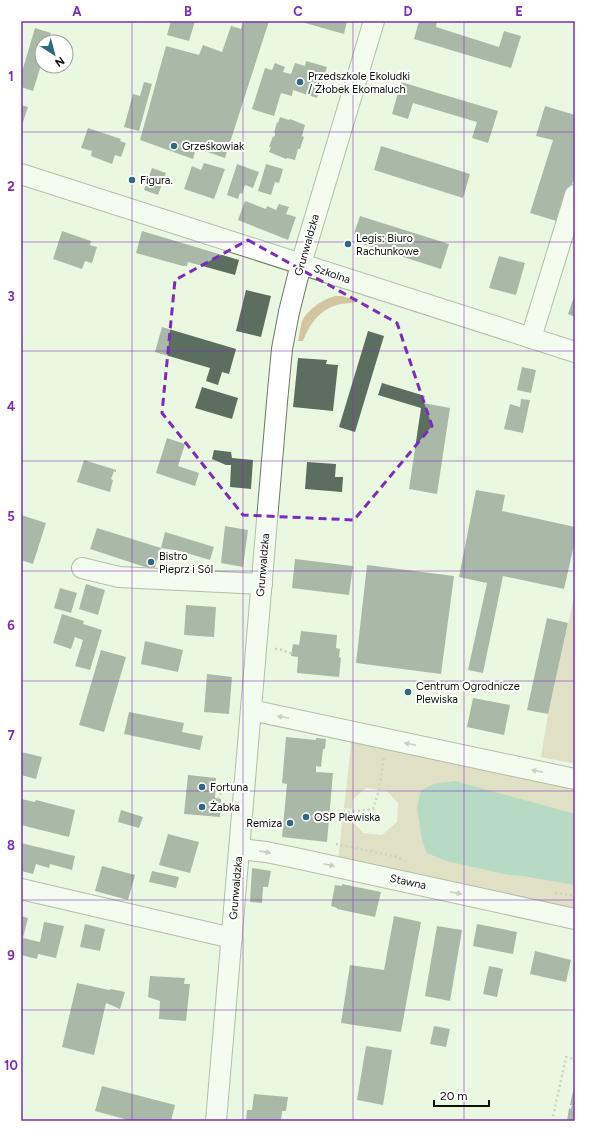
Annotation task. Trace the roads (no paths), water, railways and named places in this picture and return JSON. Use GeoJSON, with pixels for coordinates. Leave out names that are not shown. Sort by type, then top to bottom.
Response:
{"type":"FeatureCollection","features":[{"type":"Feature","properties":{"kind":"street","name":"Grunwaldzka"},"geometry":{"type":"LineString","coordinates":[[216,1121],[282,348],[301,264],[374,21]]}},
{"type":"Feature","properties":{"kind":"street","name":"Szkolna"},"geometry":{"type":"LineString","coordinates":[[21,174],[575,352]]}},
{"type":"Feature","properties":{"kind":"street"},"geometry":{"type":"LineString","coordinates":[[531,338],[575,195]]}},
{"type":"Feature","properties":{"kind":"street"},"geometry":{"type":"LineString","coordinates":[[82,568],[119,577],[262,584]]}},
{"type":"Feature","properties":{"kind":"street"},"geometry":{"type":"LineString","coordinates":[[251,710],[575,779]]}},
{"type":"Feature","properties":{"kind":"street","name":"Stawna"},"geometry":{"type":"LineString","coordinates":[[240,849],[266,852],[575,919]]}},
{"type":"Feature","properties":{"kind":"street"},"geometry":{"type":"LineString","coordinates":[[21,889],[232,938]]}},
{"type":"Feature","properties":{"kind":"place","name":"Przedszkole Ekoludki / Żłobek Ekomaluch"},"geometry":{"type":"Point","coordinates":[300,82]}},
{"type":"Feature","properties":{"kind":"place","name":"Grześkowiak"},"geometry":{"type":"Point","coordinates":[174,146]}},
{"type":"Feature","properties":{"kind":"place","name":"Figura."},"geometry":{"type":"Point","coordinates":[132,180]}},
{"type":"Feature","properties":{"kind":"place","name":"Legis: Biuro Rachunkowe"},"geometry":{"type":"Point","coordinates":[348,244]}},
{"type":"Feature","properties":{"kind":"place","name":"Bistro Pieprz i Sól"},"geometry":{"type":"Point","coordinates":[151,562]}},
{"type":"Feature","properties":{"kind":"place","name":"Centrum Ogrodnicze Plewiska"},"geometry":{"type":"Point","coordinates":[408,692]}},
{"type":"Feature","properties":{"kind":"place","name":"Fortuna"},"geometry":{"type":"Point","coordinates":[202,787]}},
{"type":"Feature","properties":{"kind":"place","name":"Żabka"},"geometry":{"type":"Point","coordinates":[202,807]}},
{"type":"Feature","properties":{"kind":"place","name":"OSP Plewiska"},"geometry":{"type":"Point","coordinates":[306,817]}},
{"type":"Feature","properties":{"kind":"place","name":"Remiza"},"geometry":{"type":"Point","coordinates":[290,823]}}]}
